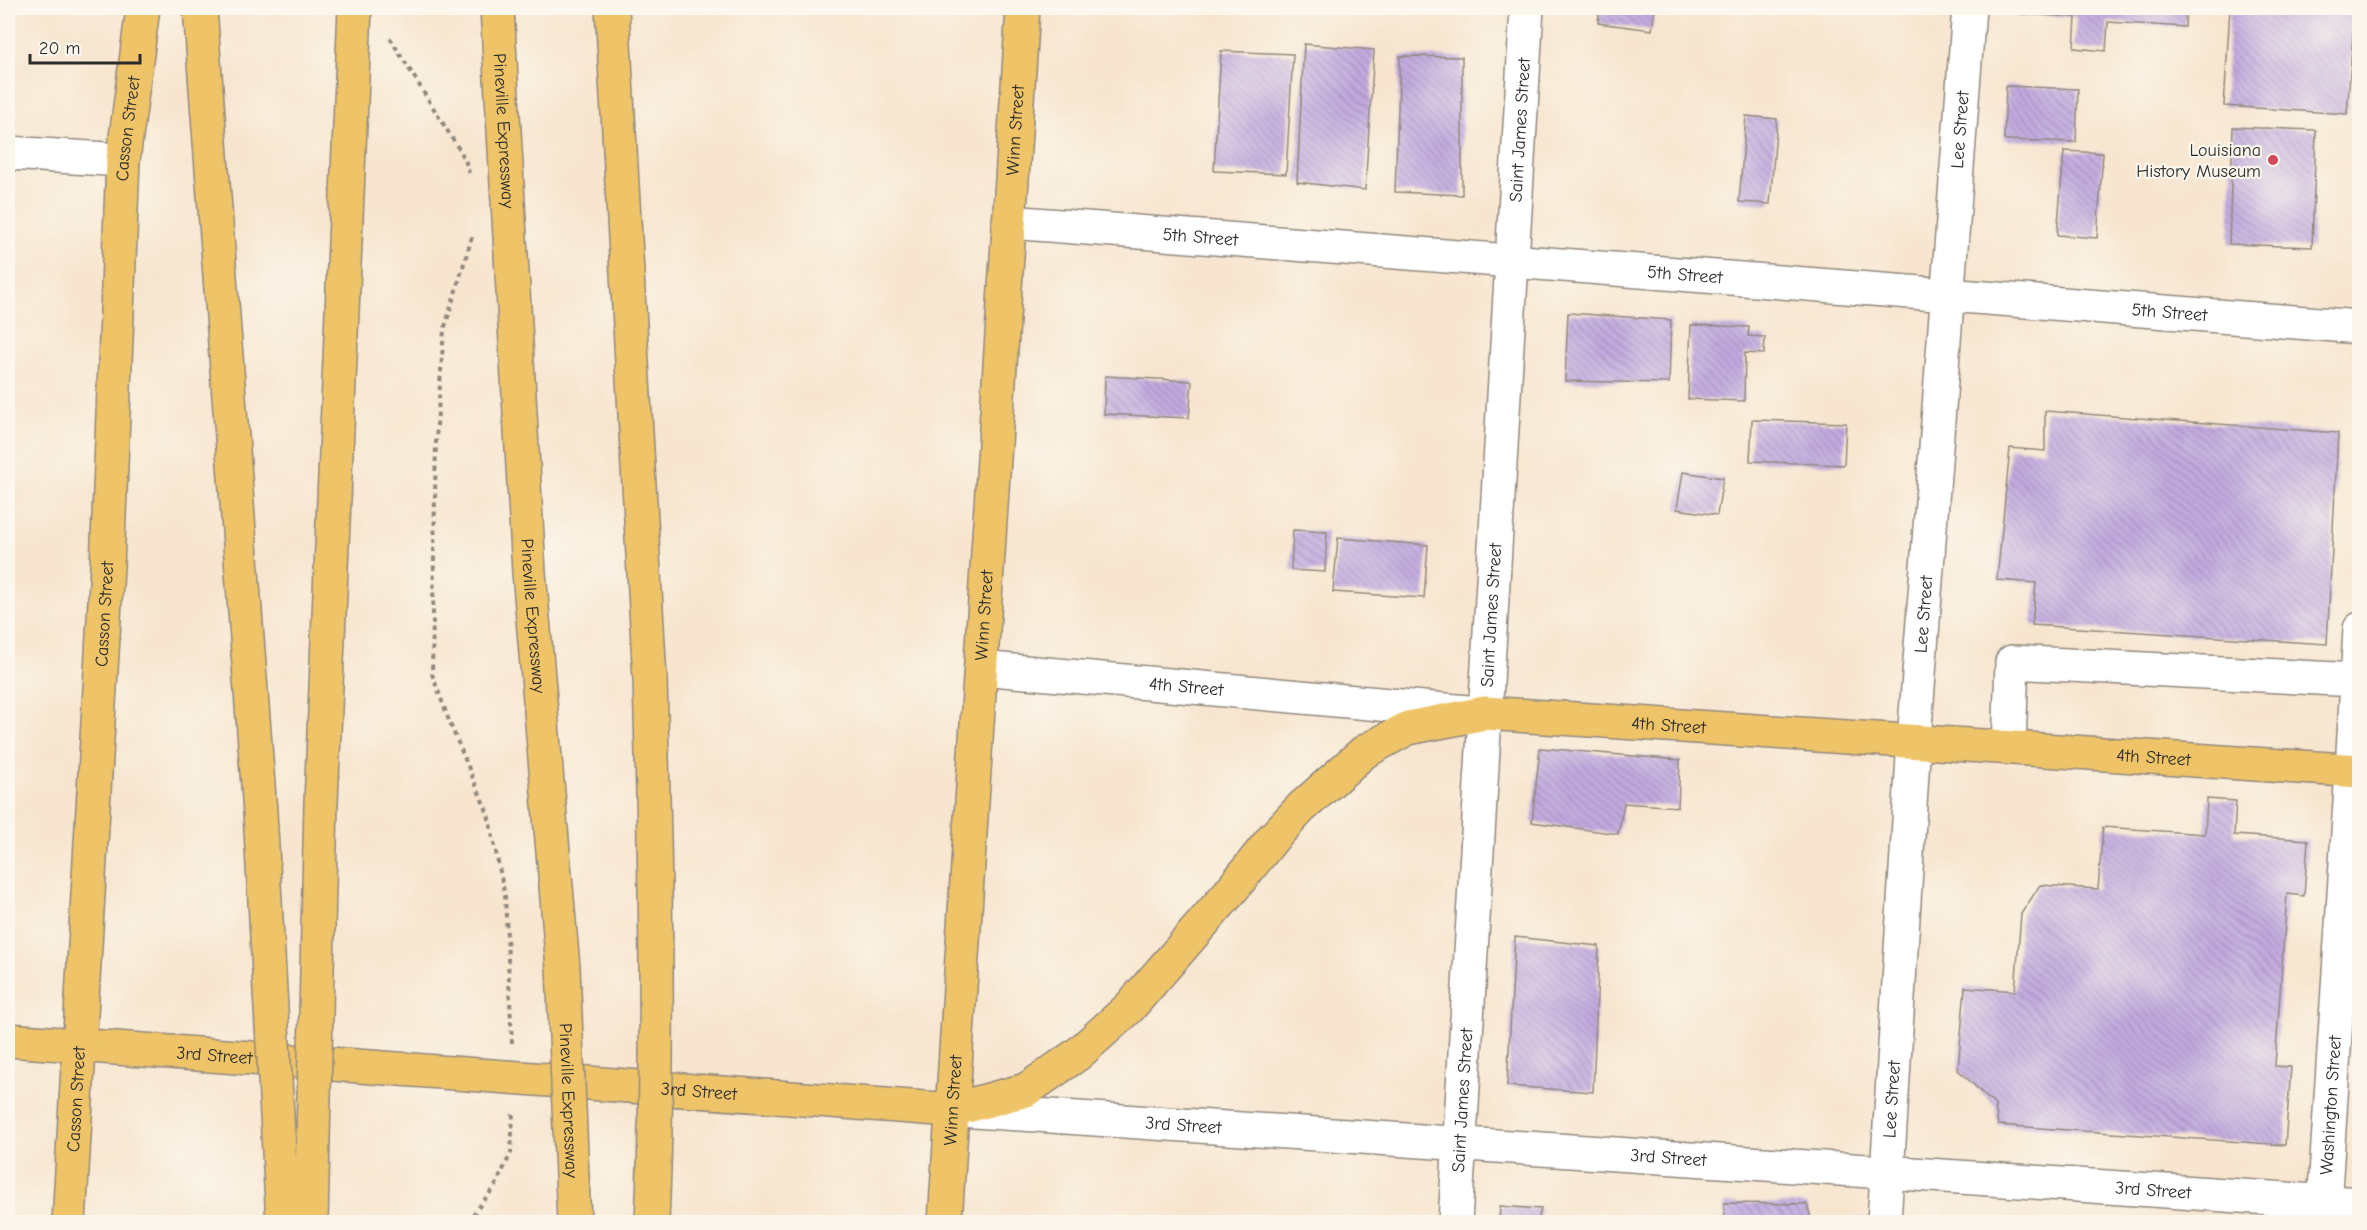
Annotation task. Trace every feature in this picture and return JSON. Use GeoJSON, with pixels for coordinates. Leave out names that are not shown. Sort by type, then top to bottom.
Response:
{"type":"FeatureCollection","features":[{"type":"Feature","properties":{"kind":"main road","name":"Casson Street"},"geometry":{"type":"LineString","coordinates":[[69,1222],[107,567],[123,160],[143,8]]}},
{"type":"Feature","properties":{"kind":"main road"},"geometry":{"type":"LineString","coordinates":[[200,8],[260,812],[283,1222]]}},
{"type":"Feature","properties":{"kind":"main road"},"geometry":{"type":"LineString","coordinates":[[311,1222],[321,803],[355,8]]}},
{"type":"Feature","properties":{"kind":"main road","name":"Pineville Expressway"},"geometry":{"type":"LineString","coordinates":[[497,8],[529,572],[563,968],[574,1222]]}},
{"type":"Feature","properties":{"kind":"main road"},"geometry":{"type":"LineString","coordinates":[[612,8],[650,679],[657,927],[657,1119],[652,1222]]}},
{"type":"Feature","properties":{"kind":"main road","name":"Winn Street"},"geometry":{"type":"LineString","coordinates":[[945,1222],[1023,8]]}},
{"type":"Feature","properties":{"kind":"main road"},"geometry":{"type":"LineString","coordinates":[[952,1110],[1026,1090],[1078,1054],[1129,1008],[1287,822],[1364,752],[1408,728],[1485,713]]}},
{"type":"Feature","properties":{"kind":"main road","name":"4th Street"},"geometry":{"type":"LineString","coordinates":[[1485,713],[2356,770]]}},
{"type":"Feature","properties":{"kind":"main road","name":"3rd Street"},"geometry":{"type":"LineString","coordinates":[[8,1040],[952,1110]]}},
{"type":"Feature","properties":{"kind":"street","name":"Saint James Street"},"geometry":{"type":"LineString","coordinates":[[1455,1222],[1527,8]]}},
{"type":"Feature","properties":{"kind":"street","name":"Lee Street"},"geometry":{"type":"LineString","coordinates":[[1884,1222],[1914,741],[1969,8]]}},
{"type":"Feature","properties":{"kind":"street"},"geometry":{"type":"LineString","coordinates":[[8,153],[123,160]]}},
{"type":"Feature","properties":{"kind":"street","name":"5th Street"},"geometry":{"type":"LineString","coordinates":[[1009,222],[2360,327]]}},
{"type":"Feature","properties":{"kind":"street","name":"Washington Street"},"geometry":{"type":"LineString","coordinates":[[2323,1212],[2356,770],[2356,680],[2360,629]]}},
{"type":"Feature","properties":{"kind":"street"},"geometry":{"type":"LineString","coordinates":[[2009,747],[2012,662],[2356,680]]}},
{"type":"Feature","properties":{"kind":"street","name":"4th Street"},"geometry":{"type":"LineString","coordinates":[[981,668],[1485,713]]}},
{"type":"Feature","properties":{"kind":"street","name":"3rd Street"},"geometry":{"type":"LineString","coordinates":[[952,1110],[1887,1172],[2323,1212],[2360,1204]]}},
{"type":"Feature","properties":{"kind":"path"},"geometry":{"type":"LineString","coordinates":[[387,35],[465,159],[471,180]]}},
{"type":"Feature","properties":{"kind":"path"},"geometry":{"type":"LineString","coordinates":[[467,1222],[496,1185],[511,1153],[514,1076],[505,896],[488,814],[432,674],[436,439],[444,330],[473,233]]}},
{"type":"Feature","properties":{"kind":"building"},"geometry":{"type":"Polygon","coordinates":[[[1600,8],[1655,8],[1652,30],[1598,23],[1600,8]]]}},
{"type":"Feature","properties":{"kind":"building"},"geometry":{"type":"Polygon","coordinates":[[[2020,8],[2186,8],[2185,27],[2108,22],[2106,51],[2074,48],[2076,17],[2019,14],[2020,8]]]}},
{"type":"Feature","properties":{"kind":"building"},"geometry":{"type":"Polygon","coordinates":[[[2230,8],[2355,8],[2347,114],[2224,106],[2230,8]]]}},
{"type":"Feature","properties":{"kind":"building"},"geometry":{"type":"Polygon","coordinates":[[[1304,44],[1374,50],[1365,190],[1297,182],[1304,44]]]}},
{"type":"Feature","properties":{"kind":"building"},"geometry":{"type":"Polygon","coordinates":[[[1221,51],[1293,54],[1286,174],[1214,171],[1221,51]]]}},
{"type":"Feature","properties":{"kind":"building"},"geometry":{"type":"Polygon","coordinates":[[[1400,56],[1462,57],[1462,195],[1395,192],[1400,56]]]}},
{"type":"Feature","properties":{"kind":"building"},"geometry":{"type":"Polygon","coordinates":[[[2006,86],[2078,89],[2076,142],[2004,140],[2006,86]]]}},
{"type":"Feature","properties":{"kind":"building"},"geometry":{"type":"Polygon","coordinates":[[[1746,116],[1777,119],[1770,204],[1739,202],[1746,116]]]}},
{"type":"Feature","properties":{"kind":"building"},"geometry":{"type":"Polygon","coordinates":[[[2233,127],[2316,130],[2312,247],[2229,244],[2233,127]]]}},
{"type":"Feature","properties":{"kind":"building"},"geometry":{"type":"Polygon","coordinates":[[[2064,151],[2103,153],[2097,238],[2057,235],[2064,151]]]}},
{"type":"Feature","properties":{"kind":"building"},"geometry":{"type":"Polygon","coordinates":[[[1568,313],[1671,320],[1669,383],[1565,381],[1568,313]]]}},
{"type":"Feature","properties":{"kind":"building"},"geometry":{"type":"Polygon","coordinates":[[[1691,325],[1749,327],[1748,336],[1765,337],[1764,354],[1745,353],[1744,401],[1688,399],[1691,325]]]}},
{"type":"Feature","properties":{"kind":"building"},"geometry":{"type":"Polygon","coordinates":[[[1105,376],[1192,381],[1189,418],[1104,414],[1105,376]]]}},
{"type":"Feature","properties":{"kind":"building"},"geometry":{"type":"Polygon","coordinates":[[[2045,411],[2338,433],[2327,644],[2032,625],[2036,583],[1997,580],[2010,448],[2045,451],[2045,411]]]}},
{"type":"Feature","properties":{"kind":"building"},"geometry":{"type":"Polygon","coordinates":[[[1752,420],[1846,423],[1844,465],[1750,461],[1752,420]]]}},
{"type":"Feature","properties":{"kind":"building"},"geometry":{"type":"Polygon","coordinates":[[[1683,472],[1723,478],[1717,515],[1677,509],[1683,472]]]}},
{"type":"Feature","properties":{"kind":"building"},"geometry":{"type":"Polygon","coordinates":[[[1293,530],[1327,532],[1325,572],[1291,570],[1293,530]]]}},
{"type":"Feature","properties":{"kind":"building"},"geometry":{"type":"Polygon","coordinates":[[[1338,538],[1428,545],[1424,598],[1333,592],[1338,538]]]}},
{"type":"Feature","properties":{"kind":"building"},"geometry":{"type":"Polygon","coordinates":[[[1540,748],[1680,760],[1678,807],[1624,803],[1618,834],[1532,822],[1540,748]]]}},
{"type":"Feature","properties":{"kind":"building"},"geometry":{"type":"Polygon","coordinates":[[[2207,799],[2236,801],[2234,835],[2308,840],[2304,896],[2287,894],[2275,1066],[2291,1067],[2285,1145],[1998,1125],[1995,1105],[1958,1070],[1965,987],[2015,991],[2021,914],[2040,885],[2098,889],[2103,827],[2205,834],[2207,799]]]}},
{"type":"Feature","properties":{"kind":"building"},"geometry":{"type":"Polygon","coordinates":[[[1515,937],[1599,946],[1593,1092],[1507,1086],[1515,937]]]}},
{"type":"Feature","properties":{"kind":"building"},"geometry":{"type":"Polygon","coordinates":[[[1724,1203],[1807,1204],[1812,1222],[1725,1222],[1724,1203]]]}},
{"type":"Feature","properties":{"kind":"building"},"geometry":{"type":"Polygon","coordinates":[[[1500,1206],[1541,1209],[1538,1222],[1499,1222],[1500,1206]]]}},
{"type":"Feature","properties":{"kind":"place","name":"Louisiana History Museum"},"geometry":{"type":"Point","coordinates":[2273,160]}}]}
